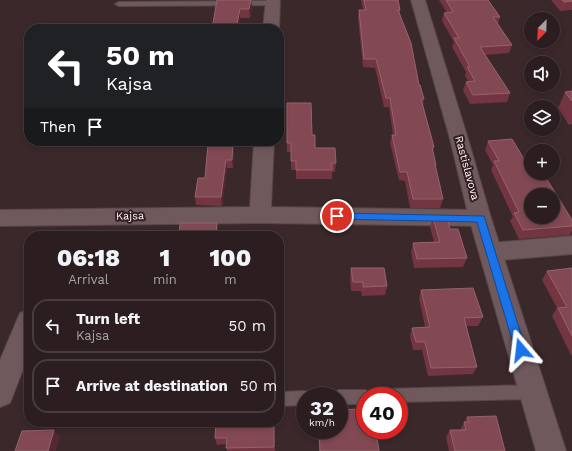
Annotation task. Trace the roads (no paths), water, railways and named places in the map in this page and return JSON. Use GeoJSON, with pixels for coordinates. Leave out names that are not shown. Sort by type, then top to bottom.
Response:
{"type":"FeatureCollection","features":[{"type":"Feature","properties":{"kind":"street","name":"Rastislavova"},"geometry":{"type":"LineString","coordinates":[[418,0],[459,139],[480,218],[551,451]]}},
{"type":"Feature","properties":{"kind":"street"},"geometry":{"type":"LineString","coordinates":[[271,24],[273,1]]}},
{"type":"Feature","properties":{"kind":"street"},"geometry":{"type":"LineString","coordinates":[[260,214],[264,146]]}},
{"type":"Feature","properties":{"kind":"street","name":"Kajsa"},"geometry":{"type":"LineString","coordinates":[[0,218],[260,214],[480,218]]}},
{"type":"Feature","properties":{"kind":"street"},"geometry":{"type":"LineString","coordinates":[[491,252],[572,245]]}},
{"type":"Feature","properties":{"kind":"street"},"geometry":{"type":"LineString","coordinates":[[0,394],[24,334]]}},
{"type":"Feature","properties":{"kind":"lane"},"geometry":{"type":"LineString","coordinates":[[119,4],[273,1]]}},
{"type":"Feature","properties":{"kind":"lane"},"geometry":{"type":"LineString","coordinates":[[408,395],[534,392]]}},
{"type":"Feature","properties":{"kind":"lane"},"geometry":{"type":"LineString","coordinates":[[284,399],[296,398]]}}]}
